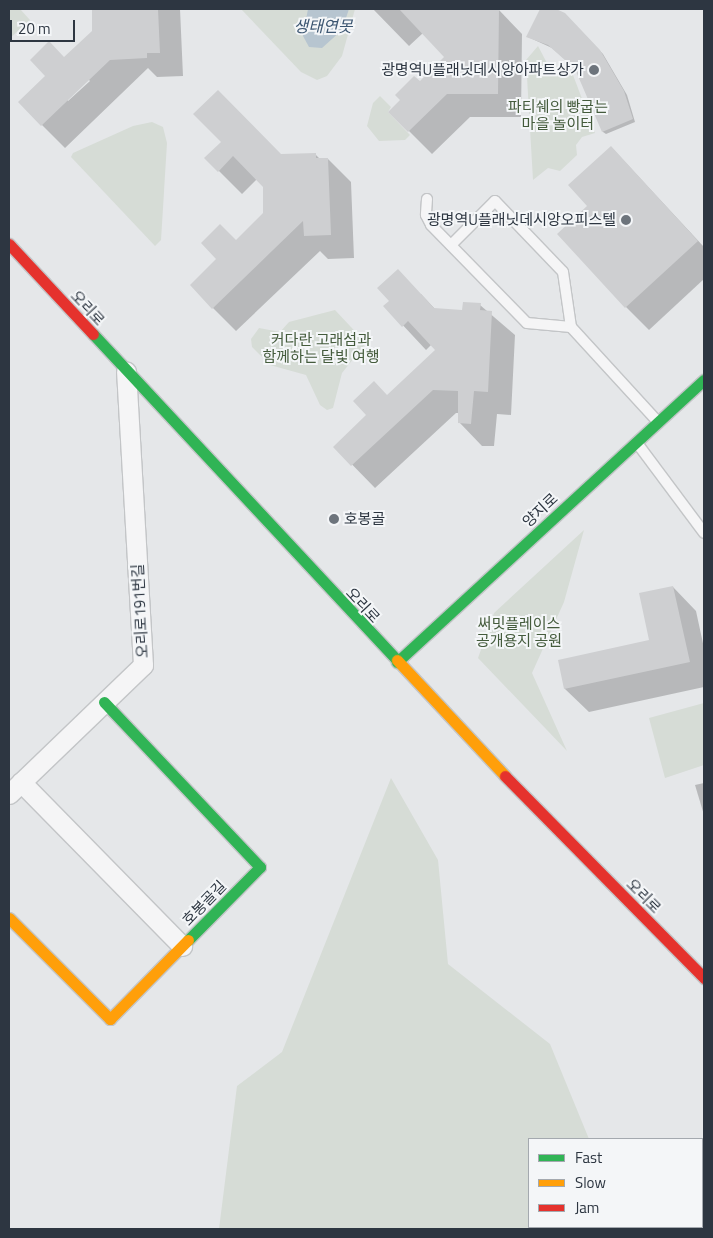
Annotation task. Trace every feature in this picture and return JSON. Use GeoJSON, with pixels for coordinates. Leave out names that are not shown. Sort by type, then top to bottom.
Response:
{"type":"FeatureCollection","features":[{"type":"Feature","properties":{"kind":"main road","name":"오리로"},"geometry":{"type":"LineString","coordinates":[[9,244],[551,825],[704,978]]}},
{"type":"Feature","properties":{"kind":"main road","name":"양지로"},"geometry":{"type":"LineString","coordinates":[[397,662],[704,380]]}},
{"type":"Feature","properties":{"kind":"main road","name":"호봉골길"},"geometry":{"type":"LineString","coordinates":[[9,918],[110,1020],[260,867],[104,702]]}},
{"type":"Feature","properties":{"kind":"street","name":"오리로191번길"},"geometry":{"type":"LineString","coordinates":[[15,788],[143,665],[126,371]]}},
{"type":"Feature","properties":{"kind":"street"},"geometry":{"type":"LineString","coordinates":[[15,788],[182,946]]}},
{"type":"Feature","properties":{"kind":"lane"},"geometry":{"type":"LineString","coordinates":[[427,199],[426,215],[431,225],[526,323],[571,327]]}},
{"type":"Feature","properties":{"kind":"lane"},"geometry":{"type":"LineString","coordinates":[[451,245],[495,201],[563,272],[571,327],[658,422]]}},
{"type":"Feature","properties":{"kind":"lane"},"geometry":{"type":"LineString","coordinates":[[636,442],[704,533]]}},
{"type":"Feature","properties":{"kind":"green space"},"geometry":{"type":"Polygon","coordinates":[[[9,9],[20,9],[30,20],[9,39],[9,9]]]}},
{"type":"Feature","properties":{"kind":"green space"},"geometry":{"type":"Polygon","coordinates":[[[241,9],[355,9],[342,56],[327,76],[317,80],[301,72],[241,9]]]}},
{"type":"Feature","properties":{"kind":"green space","name":"파티쉐의 빵굽는 마을 놀이터"},"geometry":{"type":"Polygon","coordinates":[[[538,46],[548,65],[573,75],[595,133],[582,137],[576,145],[577,155],[560,171],[548,168],[533,180],[526,60],[538,46]]]}},
{"type":"Feature","properties":{"kind":"green space"},"geometry":{"type":"Polygon","coordinates":[[[380,96],[391,107],[388,112],[410,135],[405,140],[379,141],[367,126],[373,103],[380,96]]]}},
{"type":"Feature","properties":{"kind":"green space"},"geometry":{"type":"Polygon","coordinates":[[[152,122],[163,127],[167,143],[161,240],[155,246],[71,157],[73,153],[133,126],[152,122]]]}},
{"type":"Feature","properties":{"kind":"green space","name":"커다란 고래섬과 함께하는 달빛 여행"},"geometry":{"type":"Polygon","coordinates":[[[335,310],[366,343],[342,373],[333,408],[327,410],[320,405],[306,375],[270,365],[252,347],[251,339],[259,328],[280,332],[289,322],[335,310]]]}},
{"type":"Feature","properties":{"kind":"green space","name":"써밋플레이스 공개용지 공원"},"geometry":{"type":"Polygon","coordinates":[[[584,530],[564,602],[532,673],[567,751],[478,658],[494,613],[584,530]]]}},
{"type":"Feature","properties":{"kind":"green space"},"geometry":{"type":"Polygon","coordinates":[[[704,703],[704,765],[665,778],[649,718],[704,703]]]}},
{"type":"Feature","properties":{"kind":"green space"},"geometry":{"type":"Polygon","coordinates":[[[391,778],[438,860],[448,964],[550,1044],[589,1138],[528,1138],[528,1228],[625,1229],[219,1229],[237,1086],[282,1052],[391,778]]]}},
{"type":"Feature","properties":{"kind":"water","name":"생태연못"},"geometry":{"type":"Polygon","coordinates":[[[308,9],[349,9],[342,30],[322,48],[309,47],[303,36],[308,9]]]}},
{"type":"Feature","properties":{"kind":"building"},"geometry":{"type":"Polygon","coordinates":[[[92,9],[158,9],[160,53],[147,53],[147,58],[110,60],[41,126],[18,102],[45,76],[30,60],[49,41],[64,57],[92,31],[92,9]]]}},
{"type":"Feature","properties":{"kind":"building"},"geometry":{"type":"Polygon","coordinates":[[[399,9],[499,9],[498,94],[447,94],[408,132],[388,112],[400,100],[395,95],[414,76],[420,81],[444,57],[399,9]]]}},
{"type":"Feature","properties":{"kind":"building","name":"광명역U플래닛데시앙아파트상가"},"geometry":{"type":"Polygon","coordinates":[[[540,9],[556,9],[565,13],[600,50],[624,91],[633,119],[602,132],[575,69],[548,45],[526,37],[540,9]]]}},
{"type":"Feature","properties":{"kind":"building"},"geometry":{"type":"Polygon","coordinates":[[[218,90],[281,154],[316,153],[316,158],[328,158],[331,235],[304,236],[303,221],[212,309],[190,285],[216,259],[201,243],[220,224],[236,240],[263,213],[263,187],[233,156],[218,172],[204,158],[221,142],[193,114],[218,90]]]}},
{"type":"Feature","properties":{"kind":"building","name":"광명역U플래닛데시앙오피스텔"},"geometry":{"type":"Polygon","coordinates":[[[611,146],[698,241],[625,308],[557,234],[587,206],[568,185],[611,146]]]}},
{"type":"Feature","properties":{"kind":"building"},"geometry":{"type":"Polygon","coordinates":[[[398,269],[434,308],[462,310],[463,302],[481,303],[480,310],[492,311],[488,392],[474,391],[471,424],[458,423],[458,391],[433,390],[351,466],[333,447],[366,415],[353,401],[374,381],[387,395],[435,350],[408,321],[402,327],[383,306],[389,301],[377,288],[398,269]]]}},
{"type":"Feature","properties":{"kind":"building"},"geometry":{"type":"Polygon","coordinates":[[[673,586],[690,662],[564,689],[558,660],[649,640],[639,593],[673,586]]]}},
{"type":"Feature","properties":{"kind":"traffic: fast"},"geometry":{"type":"LineString","coordinates":[[93,334],[397,660]]}},
{"type":"Feature","properties":{"kind":"traffic: fast"},"geometry":{"type":"LineString","coordinates":[[397,662],[704,380]]}},
{"type":"Feature","properties":{"kind":"traffic: fast"},"geometry":{"type":"LineString","coordinates":[[104,702],[260,867],[188,940]]}},
{"type":"Feature","properties":{"kind":"traffic: slow"},"geometry":{"type":"LineString","coordinates":[[397,660],[505,776]]}},
{"type":"Feature","properties":{"kind":"traffic: slow"},"geometry":{"type":"LineString","coordinates":[[9,918],[110,1019],[188,940]]}},
{"type":"Feature","properties":{"kind":"traffic: jam"},"geometry":{"type":"LineString","coordinates":[[9,244],[93,334]]}},
{"type":"Feature","properties":{"kind":"traffic: jam"},"geometry":{"type":"LineString","coordinates":[[505,776],[704,978]]}},
{"type":"Feature","properties":{"kind":"place","name":"광명역U플래닛데시앙아파트상가"},"geometry":{"type":"Point","coordinates":[594,70]}},
{"type":"Feature","properties":{"kind":"place","name":"광명역U플래닛데시앙오피스텔"},"geometry":{"type":"Point","coordinates":[626,220]}},
{"type":"Feature","properties":{"kind":"place","name":"호봉골"},"geometry":{"type":"Point","coordinates":[334,519]}}]}
